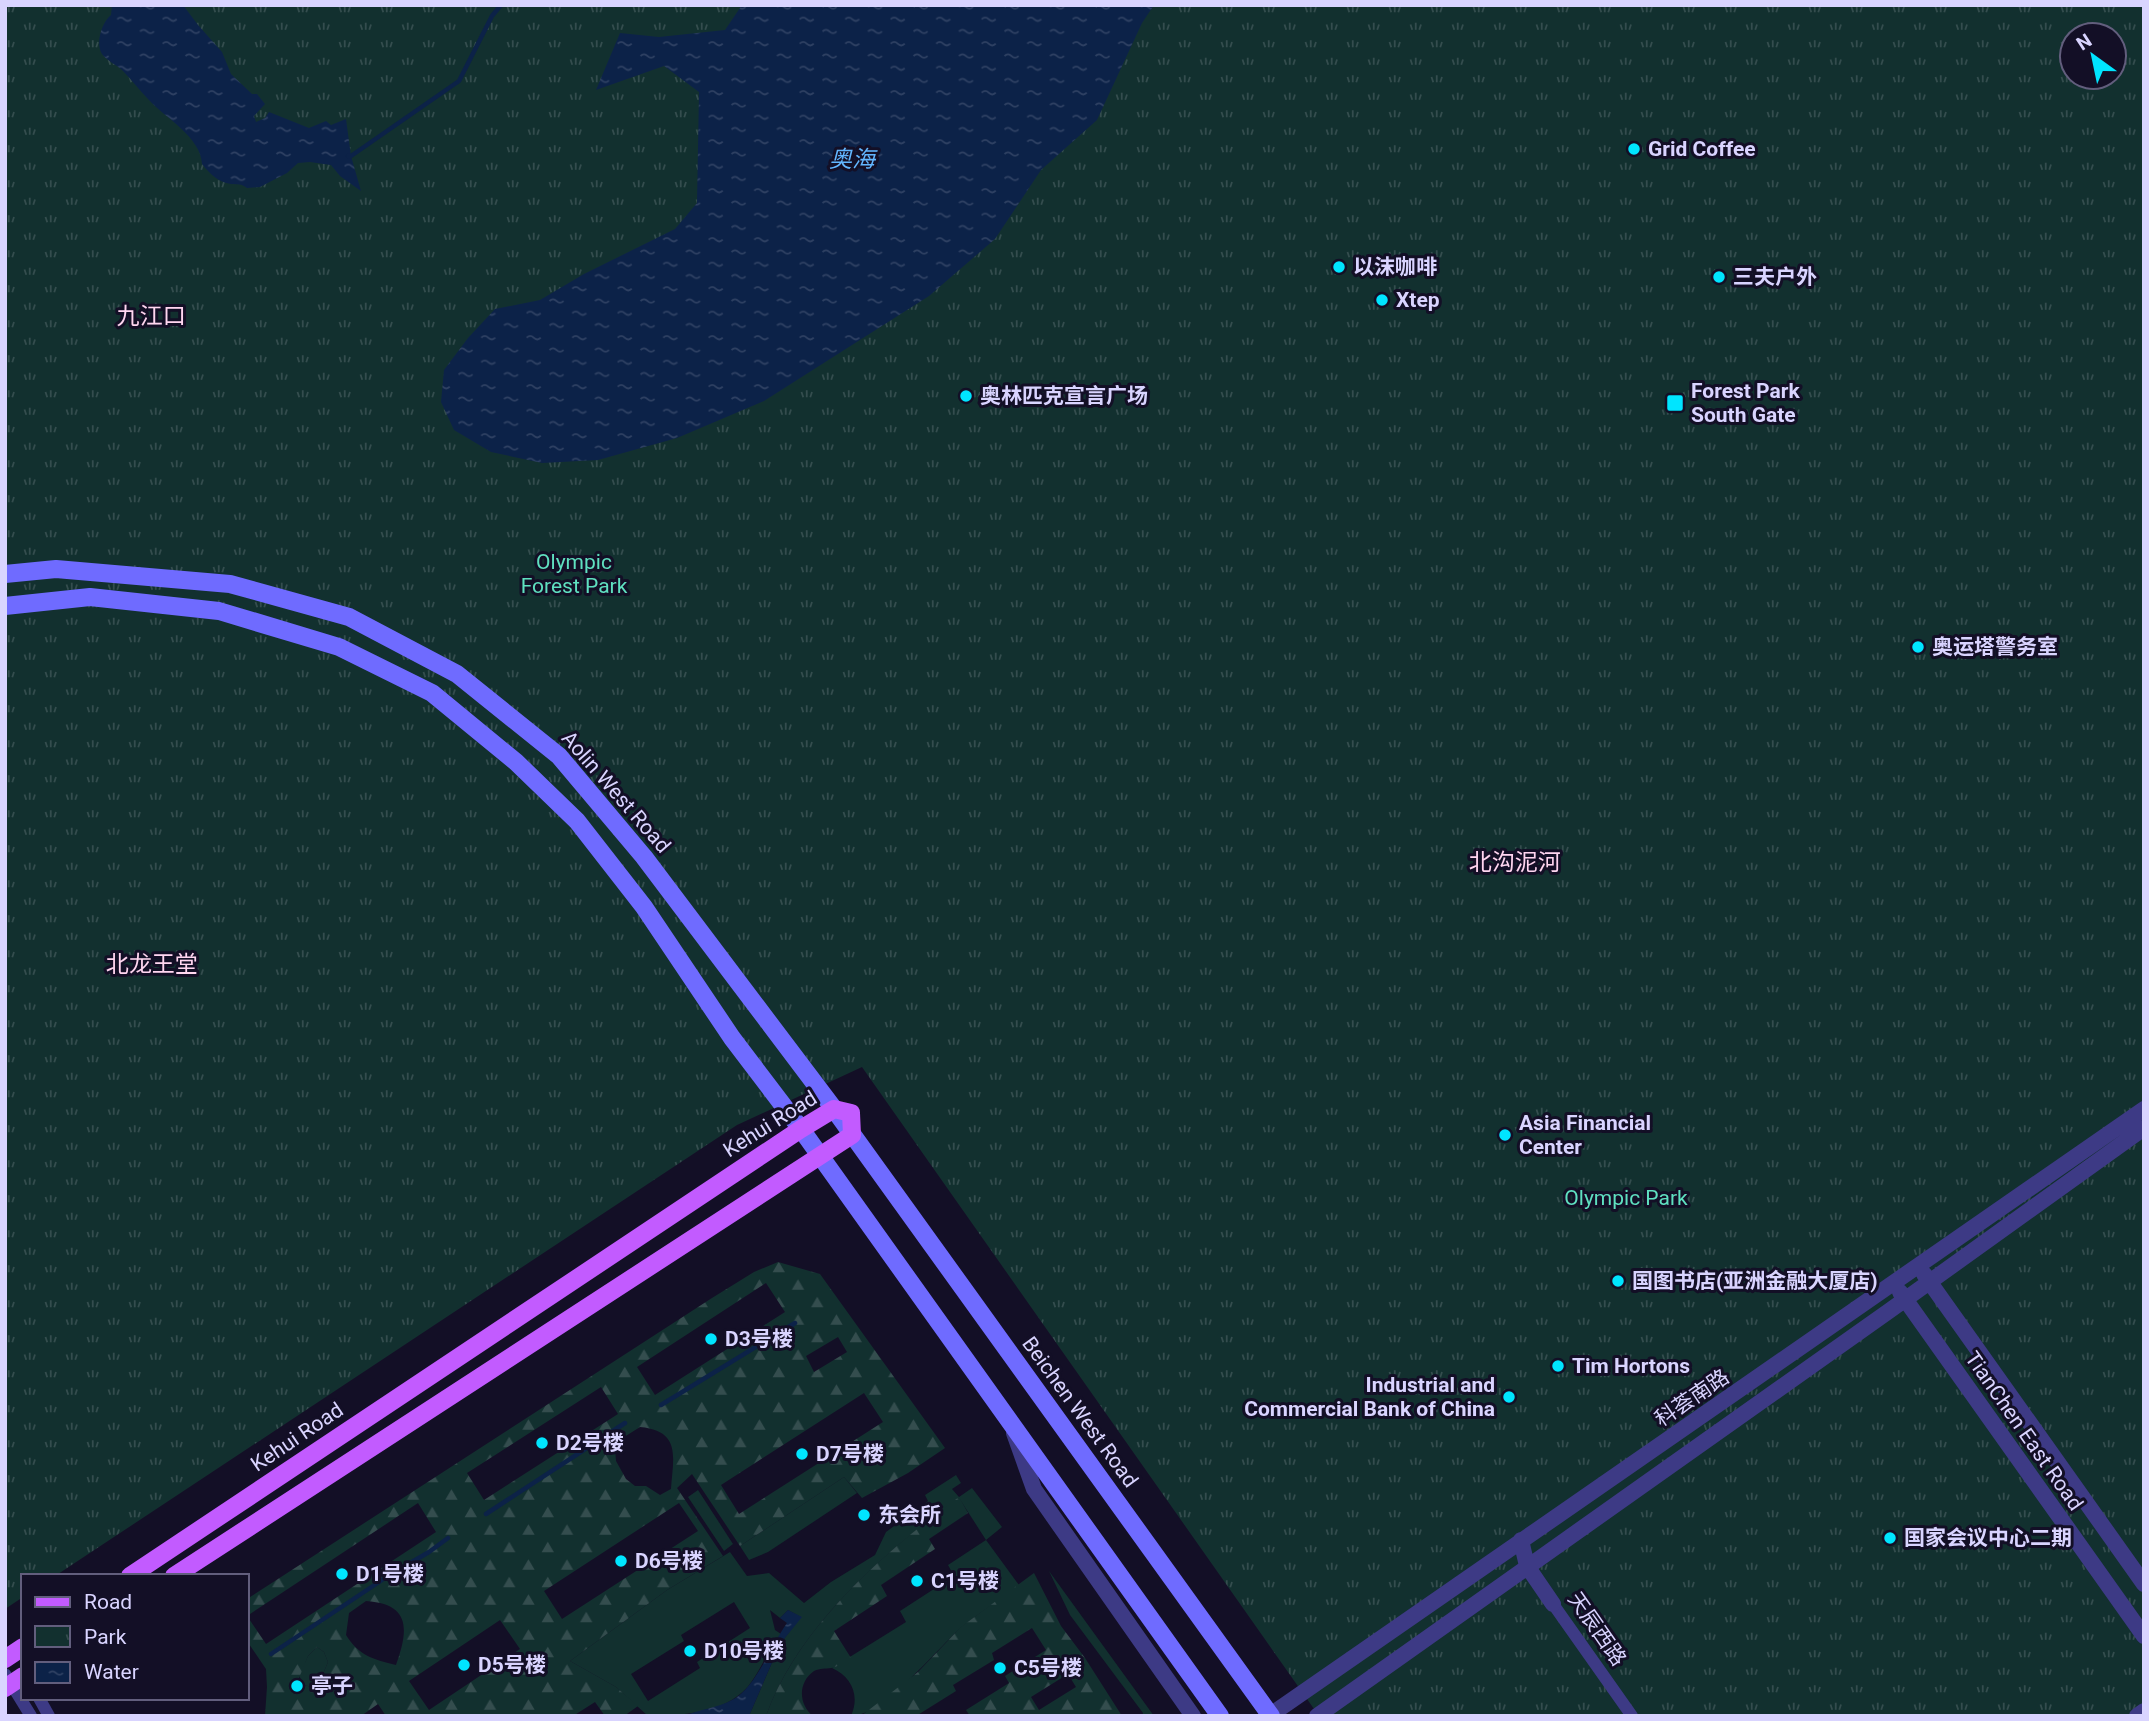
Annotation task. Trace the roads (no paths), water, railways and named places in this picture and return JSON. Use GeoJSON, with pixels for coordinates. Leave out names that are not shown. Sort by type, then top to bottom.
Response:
{"type":"FeatureCollection","features":[{"type":"Feature","properties":{"kind":"main road","name":"Aolin West Road"},"geometry":{"type":"LineString","coordinates":[[5,574],[55,569],[230,584],[349,617],[457,674],[559,755],[644,857],[834,1110]]}},
{"type":"Feature","properties":{"kind":"main road"},"geometry":{"type":"LineString","coordinates":[[5,606],[90,597],[219,611],[339,647],[432,694],[516,762],[577,821],[644,907],[732,1038],[820,1155],[1220,1716]]}},
{"type":"Feature","properties":{"kind":"main road","name":"Kehui Road"},"geometry":{"type":"LineString","coordinates":[[133,1574],[801,1129],[834,1110],[851,1114],[852,1135]]}},
{"type":"Feature","properties":{"kind":"main road"},"geometry":{"type":"LineString","coordinates":[[177,1574],[852,1135]]}},
{"type":"Feature","properties":{"kind":"main road","name":"Beichen West Road"},"geometry":{"type":"LineString","coordinates":[[852,1135],[1270,1715]]}},
{"type":"Feature","properties":{"kind":"street","name":"科荟南路"},"geometry":{"type":"LineString","coordinates":[[1270,1715],[2144,1110]]}},
{"type":"Feature","properties":{"kind":"street","name":"科荟南路"},"geometry":{"type":"LineString","coordinates":[[1317,1716],[2144,1128]]}},
{"type":"Feature","properties":{"kind":"street","name":"TianChen East Road"},"geometry":{"type":"LineString","coordinates":[[1919,1267],[2144,1584]]}},
{"type":"Feature","properties":{"kind":"street","name":"TianChen East Road"},"geometry":{"type":"LineString","coordinates":[[1894,1284],[2144,1636]]}},
{"type":"Feature","properties":{"kind":"street"},"geometry":{"type":"LineString","coordinates":[[1012,1424],[1034,1489],[1193,1716]]}},
{"type":"Feature","properties":{"kind":"street","name":"天辰西路"},"geometry":{"type":"LineString","coordinates":[[1521,1540],[1527,1566],[1632,1716]]}},
{"type":"Feature","properties":{"kind":"street","name":"天辰西路"},"geometry":{"type":"LineString","coordinates":[[1503,1552],[1527,1566]]}},
{"type":"Feature","properties":{"kind":"street"},"geometry":{"type":"LineString","coordinates":[[14,1653],[14,1678]]}},
{"type":"Feature","properties":{"kind":"street"},"geometry":{"type":"LineString","coordinates":[[1205,1695],[1226,1716]]}},
{"type":"Feature","properties":{"kind":"street"},"geometry":{"type":"LineString","coordinates":[[24,1700],[31,1716]]}},
{"type":"Feature","properties":{"kind":"street"},"geometry":{"type":"LineString","coordinates":[[40,1700],[49,1716]]}},
{"type":"Feature","properties":{"kind":"street"},"geometry":{"type":"LineString","coordinates":[[2137,1716],[2144,1711]]}},
{"type":"Feature","properties":{"kind":"water"},"geometry":{"type":"Polygon","coordinates":[[[112,5],[183,5],[222,52],[231,74],[252,94],[257,94],[265,104],[254,116],[256,122],[265,118],[269,112],[309,128],[326,121],[331,125],[346,119],[351,156],[361,191],[340,176],[331,165],[310,162],[298,163],[287,173],[260,187],[247,188],[215,177],[202,164],[196,145],[181,128],[102,54],[100,33],[111,15],[112,5]]]}},
{"type":"Feature","properties":{"kind":"water","name":"奥海"},"geometry":{"type":"Polygon","coordinates":[[[742,5],[1154,5],[1142,23],[1097,120],[1041,170],[995,239],[929,296],[764,401],[677,438],[598,460],[542,463],[491,452],[454,430],[441,402],[444,370],[468,338],[495,309],[540,300],[584,274],[675,229],[697,203],[699,92],[664,66],[596,90],[620,33],[659,37],[725,30],[742,5]]]}},
{"type":"Feature","properties":{"kind":"water"},"geometry":{"type":"Polygon","coordinates":[[[788,1610],[802,1617],[780,1644],[749,1716],[684,1716],[726,1703],[748,1686],[787,1623],[780,1618],[788,1610]]]}},
{"type":"Feature","properties":{"kind":"waterway"},"geometry":{"type":"LineString","coordinates":[[348,156],[459,81],[492,16],[501,5]]}},
{"type":"Feature","properties":{"kind":"waterway"},"geometry":{"type":"LineString","coordinates":[[661,1405],[795,1323]]}},
{"type":"Feature","properties":{"kind":"waterway"},"geometry":{"type":"LineString","coordinates":[[486,1514],[625,1423]]}},
{"type":"Feature","properties":{"kind":"waterway"},"geometry":{"type":"LineString","coordinates":[[271,1654],[448,1538]]}},
{"type":"Feature","properties":{"kind":"place","name":"Grid Coffee"},"geometry":{"type":"Point","coordinates":[1634,149]}},
{"type":"Feature","properties":{"kind":"place","name":"以沫咖啡"},"geometry":{"type":"Point","coordinates":[1339,267]}},
{"type":"Feature","properties":{"kind":"place","name":"三夫户外"},"geometry":{"type":"Point","coordinates":[1719,277]}},
{"type":"Feature","properties":{"kind":"place","name":"Xtep"},"geometry":{"type":"Point","coordinates":[1382,300]}},
{"type":"Feature","properties":{"kind":"place","name":"奥林匹克宣言广场"},"geometry":{"type":"Point","coordinates":[966,396]}},
{"type":"Feature","properties":{"kind":"place","name":"Forest Park South Gate"},"geometry":{"type":"Point","coordinates":[1675,403]}},
{"type":"Feature","properties":{"kind":"place","name":"奥运塔警务室"},"geometry":{"type":"Point","coordinates":[1918,647]}},
{"type":"Feature","properties":{"kind":"place","name":"Asia Financial Center"},"geometry":{"type":"Point","coordinates":[1505,1135]}},
{"type":"Feature","properties":{"kind":"place","name":"国图书店(亚洲金融大厦店)"},"geometry":{"type":"Point","coordinates":[1618,1281]}},
{"type":"Feature","properties":{"kind":"place","name":"D3号楼"},"geometry":{"type":"Point","coordinates":[711,1339]}},
{"type":"Feature","properties":{"kind":"place","name":"Tim Hortons"},"geometry":{"type":"Point","coordinates":[1558,1366]}},
{"type":"Feature","properties":{"kind":"place","name":"Industrial and Commercial Bank of China"},"geometry":{"type":"Point","coordinates":[1509,1397]}},
{"type":"Feature","properties":{"kind":"place","name":"D2号楼"},"geometry":{"type":"Point","coordinates":[542,1443]}},
{"type":"Feature","properties":{"kind":"place","name":"D7号楼"},"geometry":{"type":"Point","coordinates":[802,1454]}},
{"type":"Feature","properties":{"kind":"place","name":"东会所"},"geometry":{"type":"Point","coordinates":[864,1515]}},
{"type":"Feature","properties":{"kind":"place","name":"国家会议中心二期"},"geometry":{"type":"Point","coordinates":[1890,1538]}},
{"type":"Feature","properties":{"kind":"place","name":"D6号楼"},"geometry":{"type":"Point","coordinates":[621,1561]}},
{"type":"Feature","properties":{"kind":"place","name":"D1号楼"},"geometry":{"type":"Point","coordinates":[342,1574]}},
{"type":"Feature","properties":{"kind":"place","name":"C1号楼"},"geometry":{"type":"Point","coordinates":[917,1581]}},
{"type":"Feature","properties":{"kind":"place","name":"D10号楼"},"geometry":{"type":"Point","coordinates":[690,1651]}},
{"type":"Feature","properties":{"kind":"place","name":"D5号楼"},"geometry":{"type":"Point","coordinates":[464,1665]}},
{"type":"Feature","properties":{"kind":"place","name":"C5号楼"},"geometry":{"type":"Point","coordinates":[1000,1668]}},
{"type":"Feature","properties":{"kind":"place","name":"亭子"},"geometry":{"type":"Point","coordinates":[297,1686]}},
{"type":"Feature","properties":{"kind":"district","name":"九江口"},"geometry":{"type":"Point","coordinates":[151,316]}},
{"type":"Feature","properties":{"kind":"district","name":"北沟泥河"},"geometry":{"type":"Point","coordinates":[1515,862]}},
{"type":"Feature","properties":{"kind":"district","name":"北龙王堂"},"geometry":{"type":"Point","coordinates":[152,964]}},
{"type":"Feature","properties":{"kind":"park label","name":"Olympic Forest Park"},"geometry":{"type":"Point","coordinates":[574,574]}},
{"type":"Feature","properties":{"kind":"park label","name":"Olympic Park"},"geometry":{"type":"Point","coordinates":[1626,1198]}}]}
